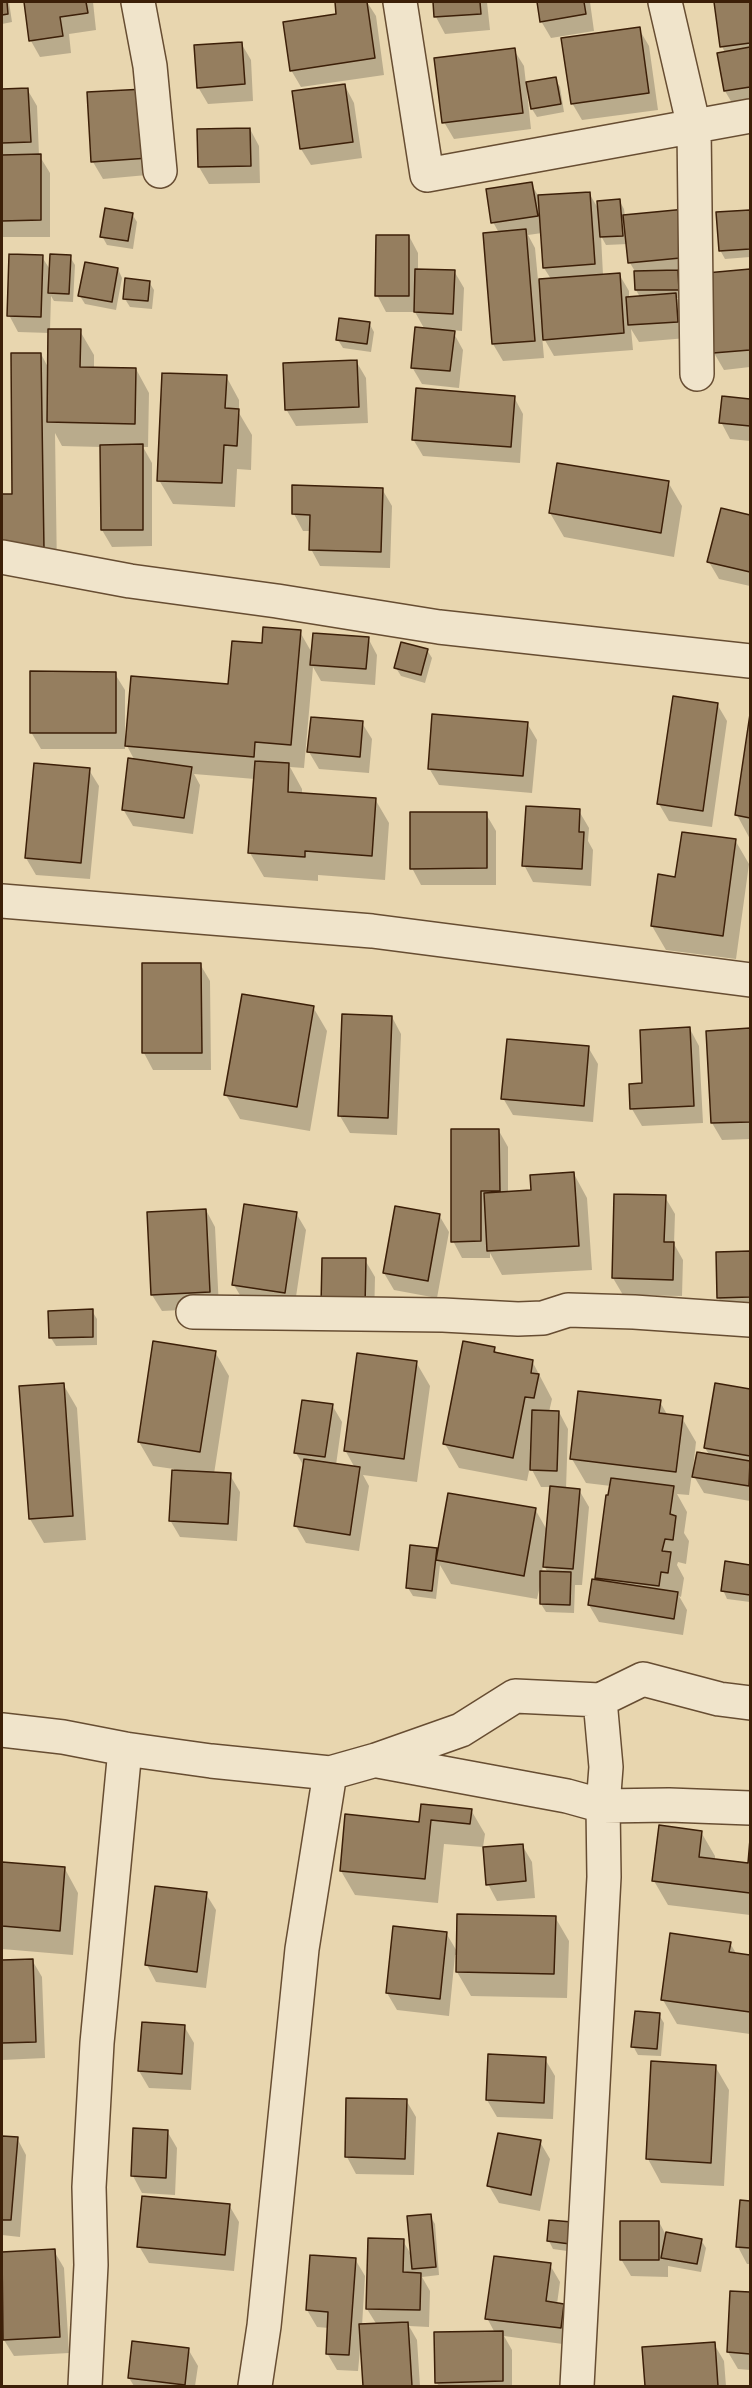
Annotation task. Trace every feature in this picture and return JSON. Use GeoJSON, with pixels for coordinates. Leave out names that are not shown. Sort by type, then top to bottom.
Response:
{"type":"FeatureCollection","features":[{"type":"Feature","properties":{"kind":"street"},"geometry":{"type":"LineString","coordinates":[[138,2],[150,66],[160,171]]}},
{"type":"Feature","properties":{"kind":"street"},"geometry":{"type":"LineString","coordinates":[[400,2],[427,175],[750,116]]}},
{"type":"Feature","properties":{"kind":"street"},"geometry":{"type":"LineString","coordinates":[[664,2],[694,127],[697,374]]}},
{"type":"Feature","properties":{"kind":"street"},"geometry":{"type":"LineString","coordinates":[[2,557],[130,581],[277,601],[439,627],[750,661]]}},
{"type":"Feature","properties":{"kind":"street"},"geometry":{"type":"LineString","coordinates":[[2,901],[372,931],[750,980]]}},
{"type":"Feature","properties":{"kind":"street"},"geometry":{"type":"LineString","coordinates":[[193,1312],[443,1315],[518,1319],[543,1318],[568,1310],[750,1320]]}},
{"type":"Feature","properties":{"kind":"street"},"geometry":{"type":"LineString","coordinates":[[2,1730],[63,1737],[125,1749],[211,1761],[330,1773],[376,1760],[461,1730],[515,1696],[600,1700],[643,1679],[719,1699],[750,1703]]}},
{"type":"Feature","properties":{"kind":"street"},"geometry":{"type":"LineString","coordinates":[[577,2386],[604,1877],[603,1806],[606,1767],[600,1700]]}},
{"type":"Feature","properties":{"kind":"street"},"geometry":{"type":"LineString","coordinates":[[85,2386],[91,2265],[89,2187],[96,2043],[125,1749]]}},
{"type":"Feature","properties":{"kind":"street"},"geometry":{"type":"LineString","coordinates":[[376,1760],[567,1796],[603,1806],[669,1805],[750,1808]]}},
{"type":"Feature","properties":{"kind":"street"},"geometry":{"type":"LineString","coordinates":[[255,2386],[264,2325],[302,1949],[330,1773]]}},
{"type":"Feature","properties":{"kind":"building"},"geometry":{"type":"Polygon","coordinates":[[[2,2],[7,2],[8,14],[2,15],[2,2]]]}},
{"type":"Feature","properties":{"kind":"building"},"geometry":{"type":"Polygon","coordinates":[[[24,2],[86,2],[88,13],[60,17],[63,36],[29,41],[24,2]]]}},
{"type":"Feature","properties":{"kind":"building"},"geometry":{"type":"Polygon","coordinates":[[[335,2],[367,2],[375,58],[290,71],[283,22],[336,14],[335,2]]]}},
{"type":"Feature","properties":{"kind":"building"},"geometry":{"type":"Polygon","coordinates":[[[433,2],[480,2],[481,14],[434,17],[433,2]]]}},
{"type":"Feature","properties":{"kind":"building"},"geometry":{"type":"Polygon","coordinates":[[[537,2],[584,2],[586,14],[540,22],[537,2]]]}},
{"type":"Feature","properties":{"kind":"building"},"geometry":{"type":"Polygon","coordinates":[[[714,2],[750,2],[750,43],[720,47],[714,2]]]}},
{"type":"Feature","properties":{"kind":"building"},"geometry":{"type":"Polygon","coordinates":[[[640,27],[649,93],[571,104],[561,38],[640,27]]]}},
{"type":"Feature","properties":{"kind":"building"},"geometry":{"type":"Polygon","coordinates":[[[242,42],[245,84],[197,88],[194,45],[242,42]]]}},
{"type":"Feature","properties":{"kind":"building"},"geometry":{"type":"Polygon","coordinates":[[[750,47],[750,87],[724,91],[717,53],[750,47]]]}},
{"type":"Feature","properties":{"kind":"building"},"geometry":{"type":"Polygon","coordinates":[[[515,48],[523,113],[442,123],[434,58],[515,48]]]}},
{"type":"Feature","properties":{"kind":"building"},"geometry":{"type":"Polygon","coordinates":[[[556,77],[561,104],[531,109],[526,82],[556,77]]]}},
{"type":"Feature","properties":{"kind":"building"},"geometry":{"type":"Polygon","coordinates":[[[345,84],[353,142],[300,149],[292,91],[345,84]]]}},
{"type":"Feature","properties":{"kind":"building"},"geometry":{"type":"Polygon","coordinates":[[[28,88],[31,142],[2,143],[2,89],[28,88]]]}},
{"type":"Feature","properties":{"kind":"building"},"geometry":{"type":"Polygon","coordinates":[[[145,89],[149,158],[91,162],[87,92],[145,89]]]}},
{"type":"Feature","properties":{"kind":"building"},"geometry":{"type":"Polygon","coordinates":[[[250,128],[251,166],[198,167],[197,129],[250,128]]]}},
{"type":"Feature","properties":{"kind":"building"},"geometry":{"type":"Polygon","coordinates":[[[41,154],[41,220],[2,221],[2,155],[41,154]]]}},
{"type":"Feature","properties":{"kind":"building"},"geometry":{"type":"Polygon","coordinates":[[[532,182],[538,216],[491,223],[486,189],[532,182]]]}},
{"type":"Feature","properties":{"kind":"building"},"geometry":{"type":"Polygon","coordinates":[[[590,192],[595,264],[543,268],[538,195],[590,192]]]}},
{"type":"Feature","properties":{"kind":"building"},"geometry":{"type":"Polygon","coordinates":[[[620,199],[623,236],[600,237],[597,201],[620,199]]]}},
{"type":"Feature","properties":{"kind":"building"},"geometry":{"type":"Polygon","coordinates":[[[105,208],[133,213],[128,241],[100,237],[105,208]]]}},
{"type":"Feature","properties":{"kind":"building"},"geometry":{"type":"Polygon","coordinates":[[[686,209],[691,257],[628,263],[623,215],[686,209]]]}},
{"type":"Feature","properties":{"kind":"building"},"geometry":{"type":"Polygon","coordinates":[[[750,210],[750,249],[719,251],[716,212],[750,210]]]}},
{"type":"Feature","properties":{"kind":"building"},"geometry":{"type":"Polygon","coordinates":[[[526,229],[535,341],[492,344],[483,233],[526,229]]]}},
{"type":"Feature","properties":{"kind":"building"},"geometry":{"type":"Polygon","coordinates":[[[376,235],[409,235],[409,296],[375,296],[376,235]]]}},
{"type":"Feature","properties":{"kind":"building"},"geometry":{"type":"Polygon","coordinates":[[[9,254],[43,255],[41,317],[7,316],[9,254]]]}},
{"type":"Feature","properties":{"kind":"building"},"geometry":{"type":"Polygon","coordinates":[[[50,254],[71,255],[69,294],[48,293],[50,254]]]}},
{"type":"Feature","properties":{"kind":"building"},"geometry":{"type":"Polygon","coordinates":[[[85,262],[118,268],[112,302],[78,296],[85,262]]]}},
{"type":"Feature","properties":{"kind":"building"},"geometry":{"type":"Polygon","coordinates":[[[415,269],[455,270],[453,314],[414,312],[415,269]]]}},
{"type":"Feature","properties":{"kind":"building"},"geometry":{"type":"Polygon","coordinates":[[[750,269],[750,350],[713,353],[706,273],[750,269]]]}},
{"type":"Feature","properties":{"kind":"building"},"geometry":{"type":"Polygon","coordinates":[[[678,270],[679,290],[635,290],[634,271],[678,270]]]}},
{"type":"Feature","properties":{"kind":"building"},"geometry":{"type":"Polygon","coordinates":[[[620,273],[624,333],[543,340],[539,279],[620,273]]]}},
{"type":"Feature","properties":{"kind":"building"},"geometry":{"type":"Polygon","coordinates":[[[125,278],[150,281],[148,301],[123,299],[125,278]]]}},
{"type":"Feature","properties":{"kind":"building"},"geometry":{"type":"Polygon","coordinates":[[[676,293],[678,322],[628,325],[626,297],[676,293]]]}},
{"type":"Feature","properties":{"kind":"building"},"geometry":{"type":"Polygon","coordinates":[[[339,318],[370,322],[367,344],[336,340],[339,318]]]}},
{"type":"Feature","properties":{"kind":"building"},"geometry":{"type":"Polygon","coordinates":[[[415,327],[455,331],[450,371],[411,368],[415,327]]]}},
{"type":"Feature","properties":{"kind":"building"},"geometry":{"type":"Polygon","coordinates":[[[48,329],[81,329],[80,367],[136,368],[135,424],[47,422],[48,329]]]}},
{"type":"Feature","properties":{"kind":"building"},"geometry":{"type":"Polygon","coordinates":[[[11,353],[41,353],[44,549],[2,550],[2,494],[12,494],[11,353]]]}},
{"type":"Feature","properties":{"kind":"building"},"geometry":{"type":"Polygon","coordinates":[[[357,360],[359,407],[285,410],[283,363],[357,360]]]}},
{"type":"Feature","properties":{"kind":"building"},"geometry":{"type":"Polygon","coordinates":[[[162,373],[227,375],[225,408],[239,409],[237,446],[224,445],[222,483],[157,481],[162,373]]]}},
{"type":"Feature","properties":{"kind":"building"},"geometry":{"type":"Polygon","coordinates":[[[416,388],[515,396],[511,447],[412,440],[416,388]]]}},
{"type":"Feature","properties":{"kind":"building"},"geometry":{"type":"Polygon","coordinates":[[[722,396],[750,399],[750,426],[719,423],[722,396]]]}},
{"type":"Feature","properties":{"kind":"building"},"geometry":{"type":"Polygon","coordinates":[[[143,444],[143,530],[101,530],[100,445],[143,444]]]}},
{"type":"Feature","properties":{"kind":"building"},"geometry":{"type":"Polygon","coordinates":[[[557,463],[669,481],[661,533],[549,513],[557,463]]]}},
{"type":"Feature","properties":{"kind":"building"},"geometry":{"type":"Polygon","coordinates":[[[292,485],[383,488],[381,552],[309,550],[310,515],[292,514],[292,485]]]}},
{"type":"Feature","properties":{"kind":"building"},"geometry":{"type":"Polygon","coordinates":[[[721,508],[750,515],[750,572],[707,562],[721,508]]]}},
{"type":"Feature","properties":{"kind":"building"},"geometry":{"type":"Polygon","coordinates":[[[263,627],[301,630],[291,745],[255,742],[254,757],[125,746],[131,676],[228,684],[232,641],[262,643],[263,627]]]}},
{"type":"Feature","properties":{"kind":"building"},"geometry":{"type":"Polygon","coordinates":[[[313,633],[369,637],[366,669],[310,665],[313,633]]]}},
{"type":"Feature","properties":{"kind":"building"},"geometry":{"type":"Polygon","coordinates":[[[401,642],[428,649],[421,675],[394,668],[401,642]]]}},
{"type":"Feature","properties":{"kind":"building"},"geometry":{"type":"Polygon","coordinates":[[[30,671],[116,672],[116,733],[30,733],[30,671]]]}},
{"type":"Feature","properties":{"kind":"building"},"geometry":{"type":"Polygon","coordinates":[[[673,696],[718,703],[703,811],[657,804],[673,696]]]}},
{"type":"Feature","properties":{"kind":"building"},"geometry":{"type":"Polygon","coordinates":[[[432,714],[528,722],[523,776],[428,769],[432,714]]]}},
{"type":"Feature","properties":{"kind":"building"},"geometry":{"type":"Polygon","coordinates":[[[750,714],[750,818],[735,815],[750,714]]]}},
{"type":"Feature","properties":{"kind":"building"},"geometry":{"type":"Polygon","coordinates":[[[311,717],[363,721],[360,757],[307,752],[311,717]]]}},
{"type":"Feature","properties":{"kind":"building"},"geometry":{"type":"Polygon","coordinates":[[[128,758],[192,767],[184,818],[122,810],[128,758]]]}},
{"type":"Feature","properties":{"kind":"building"},"geometry":{"type":"Polygon","coordinates":[[[255,761],[289,763],[288,792],[376,798],[372,856],[305,851],[305,857],[248,853],[255,761]]]}},
{"type":"Feature","properties":{"kind":"building"},"geometry":{"type":"Polygon","coordinates":[[[34,763],[90,768],[81,863],[25,858],[34,763]]]}},
{"type":"Feature","properties":{"kind":"building"},"geometry":{"type":"Polygon","coordinates":[[[526,806],[580,809],[579,832],[584,832],[582,869],[522,866],[526,806]]]}},
{"type":"Feature","properties":{"kind":"building"},"geometry":{"type":"Polygon","coordinates":[[[410,812],[487,812],[487,868],[410,869],[410,812]]]}},
{"type":"Feature","properties":{"kind":"building"},"geometry":{"type":"Polygon","coordinates":[[[682,832],[736,839],[723,936],[651,926],[658,874],[675,877],[682,832]]]}},
{"type":"Feature","properties":{"kind":"building"},"geometry":{"type":"Polygon","coordinates":[[[142,963],[201,963],[202,1053],[142,1053],[142,963]]]}},
{"type":"Feature","properties":{"kind":"building"},"geometry":{"type":"Polygon","coordinates":[[[242,994],[314,1006],[297,1107],[224,1095],[242,994]]]}},
{"type":"Feature","properties":{"kind":"building"},"geometry":{"type":"Polygon","coordinates":[[[342,1014],[392,1016],[388,1118],[338,1116],[342,1014]]]}},
{"type":"Feature","properties":{"kind":"building"},"geometry":{"type":"Polygon","coordinates":[[[690,1027],[694,1106],[630,1109],[629,1084],[642,1083],[640,1030],[690,1027]]]}},
{"type":"Feature","properties":{"kind":"building"},"geometry":{"type":"Polygon","coordinates":[[[750,1028],[750,1122],[711,1123],[706,1031],[750,1028]]]}},
{"type":"Feature","properties":{"kind":"building"},"geometry":{"type":"Polygon","coordinates":[[[507,1039],[589,1046],[584,1106],[501,1099],[507,1039]]]}},
{"type":"Feature","properties":{"kind":"building"},"geometry":{"type":"Polygon","coordinates":[[[451,1129],[499,1129],[500,1191],[481,1191],[481,1241],[451,1242],[451,1129]]]}},
{"type":"Feature","properties":{"kind":"building"},"geometry":{"type":"Polygon","coordinates":[[[574,1172],[579,1246],[487,1251],[484,1193],[531,1190],[530,1175],[574,1172]]]}},
{"type":"Feature","properties":{"kind":"building"},"geometry":{"type":"Polygon","coordinates":[[[614,1194],[666,1195],[664,1242],[674,1242],[673,1280],[612,1278],[614,1194]]]}},
{"type":"Feature","properties":{"kind":"building"},"geometry":{"type":"Polygon","coordinates":[[[244,1204],[297,1212],[285,1293],[232,1285],[244,1204]]]}},
{"type":"Feature","properties":{"kind":"building"},"geometry":{"type":"Polygon","coordinates":[[[395,1206],[440,1214],[428,1281],[383,1273],[395,1206]]]}},
{"type":"Feature","properties":{"kind":"building"},"geometry":{"type":"Polygon","coordinates":[[[206,1209],[210,1292],[151,1295],[147,1212],[206,1209]]]}},
{"type":"Feature","properties":{"kind":"building"},"geometry":{"type":"Polygon","coordinates":[[[750,1251],[750,1297],[717,1298],[716,1252],[750,1251]]]}},
{"type":"Feature","properties":{"kind":"building"},"geometry":{"type":"Polygon","coordinates":[[[322,1258],[366,1258],[365,1306],[321,1305],[322,1258]]]}},
{"type":"Feature","properties":{"kind":"building"},"geometry":{"type":"Polygon","coordinates":[[[93,1309],[93,1337],[49,1338],[48,1311],[93,1309]]]}},
{"type":"Feature","properties":{"kind":"building"},"geometry":{"type":"Polygon","coordinates":[[[153,1341],[216,1351],[200,1452],[138,1442],[153,1341]]]}},
{"type":"Feature","properties":{"kind":"building"},"geometry":{"type":"Polygon","coordinates":[[[463,1341],[495,1347],[494,1352],[533,1360],[531,1373],[539,1374],[534,1398],[525,1397],[513,1458],[443,1444],[463,1341]]]}},
{"type":"Feature","properties":{"kind":"building"},"geometry":{"type":"Polygon","coordinates":[[[357,1353],[417,1361],[404,1459],[344,1451],[357,1353]]]}},
{"type":"Feature","properties":{"kind":"building"},"geometry":{"type":"Polygon","coordinates":[[[64,1383],[73,1516],[29,1519],[19,1386],[64,1383]]]}},
{"type":"Feature","properties":{"kind":"building"},"geometry":{"type":"Polygon","coordinates":[[[715,1383],[750,1389],[750,1456],[704,1448],[715,1383]]]}},
{"type":"Feature","properties":{"kind":"building"},"geometry":{"type":"Polygon","coordinates":[[[578,1391],[661,1400],[659,1413],[683,1416],[676,1472],[570,1459],[578,1391]]]}},
{"type":"Feature","properties":{"kind":"building"},"geometry":{"type":"Polygon","coordinates":[[[302,1400],[333,1404],[325,1457],[294,1453],[302,1400]]]}},
{"type":"Feature","properties":{"kind":"building"},"geometry":{"type":"Polygon","coordinates":[[[532,1410],[559,1411],[557,1471],[530,1470],[532,1410]]]}},
{"type":"Feature","properties":{"kind":"building"},"geometry":{"type":"Polygon","coordinates":[[[697,1452],[750,1461],[749,1486],[692,1477],[697,1452]]]}},
{"type":"Feature","properties":{"kind":"building"},"geometry":{"type":"Polygon","coordinates":[[[304,1459],[360,1467],[350,1535],[294,1526],[304,1459]]]}},
{"type":"Feature","properties":{"kind":"building"},"geometry":{"type":"Polygon","coordinates":[[[172,1470],[231,1473],[228,1524],[169,1521],[172,1470]]]}},
{"type":"Feature","properties":{"kind":"building"},"geometry":{"type":"Polygon","coordinates":[[[611,1478],[674,1486],[670,1514],[676,1516],[673,1540],[665,1539],[662,1551],[671,1552],[668,1573],[661,1572],[659,1586],[595,1578],[606,1495],[608,1495],[611,1478]]]}},
{"type":"Feature","properties":{"kind":"building"},"geometry":{"type":"Polygon","coordinates":[[[550,1486],[580,1489],[573,1569],[543,1567],[550,1486]]]}},
{"type":"Feature","properties":{"kind":"building"},"geometry":{"type":"Polygon","coordinates":[[[448,1493],[536,1508],[524,1576],[436,1560],[448,1493]]]}},
{"type":"Feature","properties":{"kind":"building"},"geometry":{"type":"Polygon","coordinates":[[[410,1545],[437,1548],[432,1591],[406,1588],[410,1545]]]}},
{"type":"Feature","properties":{"kind":"building"},"geometry":{"type":"Polygon","coordinates":[[[725,1561],[750,1565],[750,1595],[721,1591],[725,1561]]]}},
{"type":"Feature","properties":{"kind":"building"},"geometry":{"type":"Polygon","coordinates":[[[540,1571],[571,1572],[570,1605],[540,1604],[540,1571]]]}},
{"type":"Feature","properties":{"kind":"building"},"geometry":{"type":"Polygon","coordinates":[[[592,1579],[678,1592],[674,1619],[588,1605],[592,1579]]]}},
{"type":"Feature","properties":{"kind":"building"},"geometry":{"type":"Polygon","coordinates":[[[421,1804],[472,1809],[470,1824],[431,1820],[425,1879],[340,1871],[345,1814],[419,1822],[421,1804]]]}},
{"type":"Feature","properties":{"kind":"building"},"geometry":{"type":"Polygon","coordinates":[[[659,1825],[702,1831],[699,1857],[748,1863],[750,1839],[750,1893],[652,1881],[659,1825]]]}},
{"type":"Feature","properties":{"kind":"building"},"geometry":{"type":"Polygon","coordinates":[[[523,1844],[526,1881],[486,1885],[483,1847],[523,1844]]]}},
{"type":"Feature","properties":{"kind":"building"},"geometry":{"type":"Polygon","coordinates":[[[2,1862],[65,1867],[60,1931],[2,1926],[2,1862]]]}},
{"type":"Feature","properties":{"kind":"building"},"geometry":{"type":"Polygon","coordinates":[[[155,1886],[207,1892],[197,1972],[145,1965],[155,1886]]]}},
{"type":"Feature","properties":{"kind":"building"},"geometry":{"type":"Polygon","coordinates":[[[457,1914],[556,1916],[554,1974],[456,1972],[457,1914]]]}},
{"type":"Feature","properties":{"kind":"building"},"geometry":{"type":"Polygon","coordinates":[[[393,1926],[447,1932],[440,1999],[386,1993],[393,1926]]]}},
{"type":"Feature","properties":{"kind":"building"},"geometry":{"type":"Polygon","coordinates":[[[670,1933],[731,1942],[729,1952],[750,1955],[750,2012],[661,2000],[670,1933]]]}},
{"type":"Feature","properties":{"kind":"building"},"geometry":{"type":"Polygon","coordinates":[[[33,1959],[36,2042],[2,2043],[2,1960],[33,1959]]]}},
{"type":"Feature","properties":{"kind":"building"},"geometry":{"type":"Polygon","coordinates":[[[635,2011],[660,2013],[657,2049],[631,2047],[635,2011]]]}},
{"type":"Feature","properties":{"kind":"building"},"geometry":{"type":"Polygon","coordinates":[[[142,2022],[185,2025],[182,2074],[138,2071],[142,2022]]]}},
{"type":"Feature","properties":{"kind":"building"},"geometry":{"type":"Polygon","coordinates":[[[488,2054],[546,2057],[544,2103],[486,2100],[488,2054]]]}},
{"type":"Feature","properties":{"kind":"building"},"geometry":{"type":"Polygon","coordinates":[[[651,2061],[716,2065],[711,2163],[646,2159],[651,2061]]]}},
{"type":"Feature","properties":{"kind":"building"},"geometry":{"type":"Polygon","coordinates":[[[346,2098],[407,2099],[405,2159],[345,2157],[346,2098]]]}},
{"type":"Feature","properties":{"kind":"building"},"geometry":{"type":"Polygon","coordinates":[[[133,2128],[168,2130],[166,2178],[131,2176],[133,2128]]]}},
{"type":"Feature","properties":{"kind":"building"},"geometry":{"type":"Polygon","coordinates":[[[498,2133],[541,2140],[531,2195],[487,2186],[498,2133]]]}},
{"type":"Feature","properties":{"kind":"building"},"geometry":{"type":"Polygon","coordinates":[[[2,2136],[18,2137],[11,2220],[2,2220],[2,2136]]]}},
{"type":"Feature","properties":{"kind":"building"},"geometry":{"type":"Polygon","coordinates":[[[142,2196],[230,2204],[225,2255],[137,2247],[142,2196]]]}},
{"type":"Feature","properties":{"kind":"building"},"geometry":{"type":"Polygon","coordinates":[[[740,2200],[750,2201],[750,2248],[736,2247],[740,2200]]]}},
{"type":"Feature","properties":{"kind":"building"},"geometry":{"type":"Polygon","coordinates":[[[431,2214],[436,2267],[412,2269],[407,2216],[431,2214]]]}},
{"type":"Feature","properties":{"kind":"building"},"geometry":{"type":"Polygon","coordinates":[[[549,2220],[572,2222],[570,2244],[547,2241],[549,2220]]]}},
{"type":"Feature","properties":{"kind":"building"},"geometry":{"type":"Polygon","coordinates":[[[620,2221],[659,2221],[659,2260],[620,2260],[620,2221]]]}},
{"type":"Feature","properties":{"kind":"building"},"geometry":{"type":"Polygon","coordinates":[[[666,2232],[702,2239],[697,2264],[661,2258],[666,2232]]]}},
{"type":"Feature","properties":{"kind":"building"},"geometry":{"type":"Polygon","coordinates":[[[368,2238],[404,2239],[403,2272],[421,2273],[420,2310],[366,2309],[368,2238]]]}},
{"type":"Feature","properties":{"kind":"building"},"geometry":{"type":"Polygon","coordinates":[[[55,2249],[60,2337],[3,2340],[2,2252],[55,2249]]]}},
{"type":"Feature","properties":{"kind":"building"},"geometry":{"type":"Polygon","coordinates":[[[310,2255],[356,2258],[349,2355],[326,2354],[328,2312],[306,2310],[310,2255]]]}},
{"type":"Feature","properties":{"kind":"building"},"geometry":{"type":"Polygon","coordinates":[[[494,2256],[551,2263],[546,2301],[564,2304],[561,2328],[485,2319],[494,2256]]]}},
{"type":"Feature","properties":{"kind":"building"},"geometry":{"type":"Polygon","coordinates":[[[730,2291],[750,2292],[750,2354],[727,2352],[730,2291]]]}},
{"type":"Feature","properties":{"kind":"building"},"geometry":{"type":"Polygon","coordinates":[[[408,2322],[412,2386],[363,2386],[359,2324],[408,2322]]]}},
{"type":"Feature","properties":{"kind":"building"},"geometry":{"type":"Polygon","coordinates":[[[503,2331],[503,2381],[435,2383],[434,2332],[503,2331]]]}},
{"type":"Feature","properties":{"kind":"building"},"geometry":{"type":"Polygon","coordinates":[[[132,2341],[189,2348],[185,2385],[128,2378],[132,2341]]]}},
{"type":"Feature","properties":{"kind":"building"},"geometry":{"type":"Polygon","coordinates":[[[715,2342],[718,2386],[645,2386],[642,2347],[715,2342]]]}}]}
